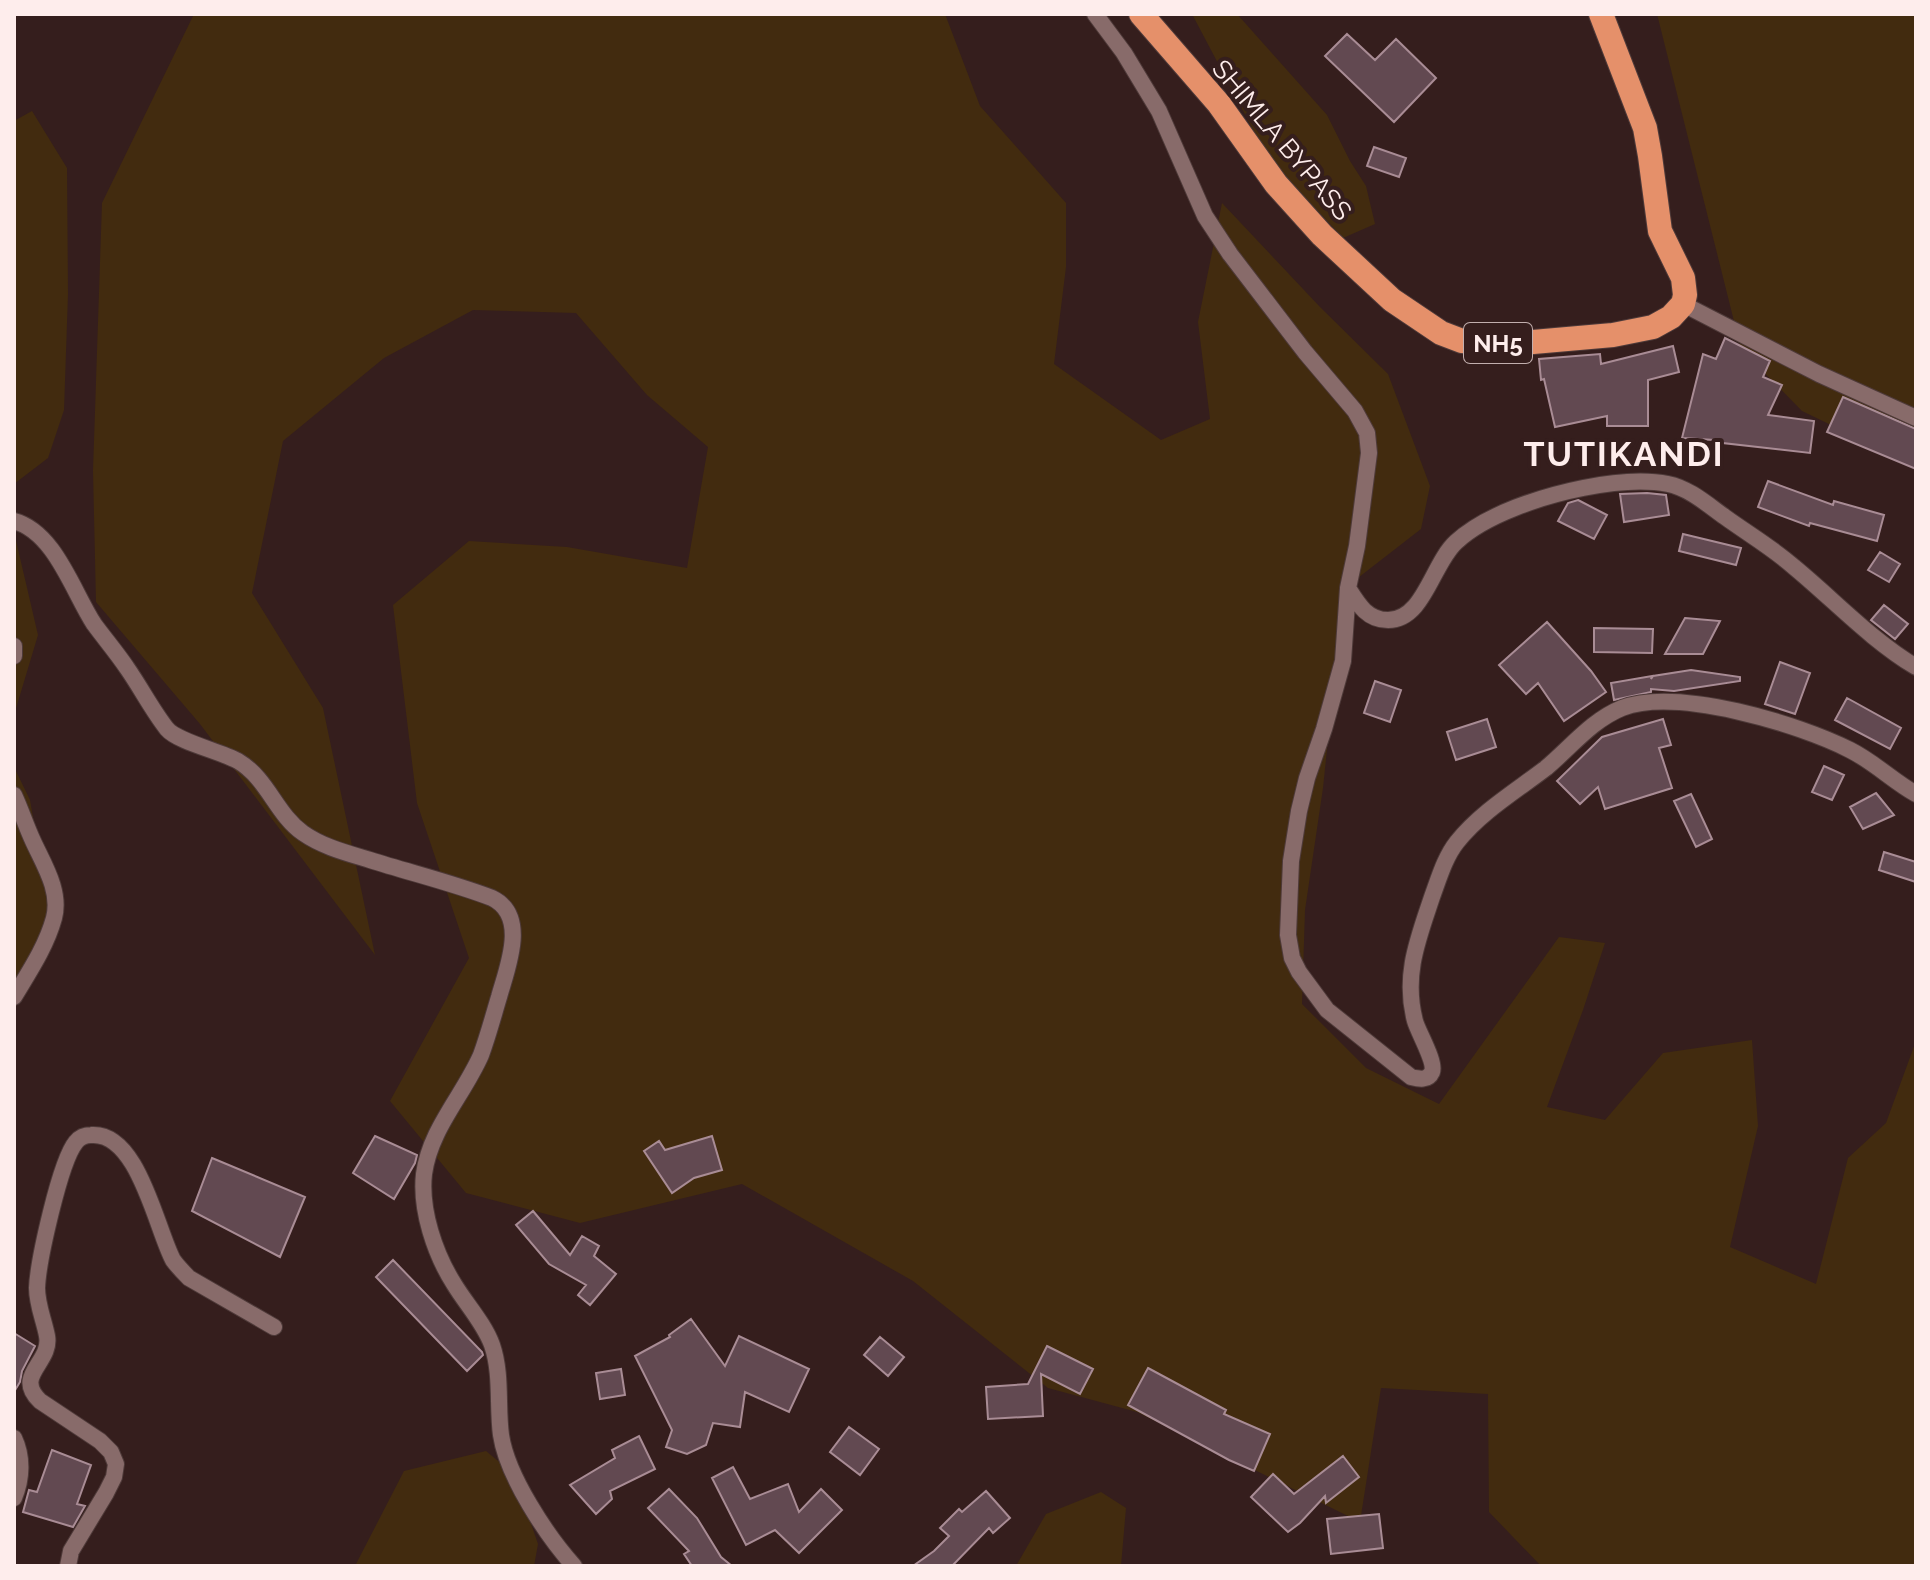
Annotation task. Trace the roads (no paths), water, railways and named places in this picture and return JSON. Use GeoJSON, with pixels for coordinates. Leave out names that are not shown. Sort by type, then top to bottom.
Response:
{"type":"FeatureCollection","features":[{"type":"Feature","properties":{"kind":"highway","name":"SHIMLA BYPASS"},"geometry":{"type":"LineString","coordinates":[[1141,14],[1219,104],[1276,184],[1322,235],[1392,300],[1441,333],[1462,341],[1486,343],[1613,335],[1653,327],[1671,317],[1683,304]]}},
{"type":"Feature","properties":{"kind":"highway"},"geometry":{"type":"LineString","coordinates":[[1601,14],[1645,128],[1658,223],[1664,242],[1683,278],[1683,304]]}},
{"type":"Feature","properties":{"kind":"street"},"geometry":{"type":"LineString","coordinates":[[1095,14],[1124,53],[1159,111],[1200,205],[1222,241],[1305,352],[1355,411],[1367,433],[1369,453],[1365,495],[1348,588],[1344,651],[1299,811],[1288,897],[1289,946],[1299,972],[1327,1010],[1411,1077],[1427,1078],[1433,1069],[1415,1021],[1411,992],[1412,966],[1418,937],[1444,863],[1451,850],[1480,818],[1604,718],[1620,709],[1639,703],[1665,701],[1717,707],[1759,717],[1851,750],[1916,794]]}},
{"type":"Feature","properties":{"kind":"street"},"geometry":{"type":"LineString","coordinates":[[1683,304],[1819,374],[1916,418]]}},
{"type":"Feature","properties":{"kind":"street"},"geometry":{"type":"LineString","coordinates":[[1348,588],[1362,609],[1375,619],[1399,620],[1417,605],[1455,543],[1474,528],[1544,498],[1582,488],[1634,483],[1668,484],[1689,492],[1791,564],[1857,623],[1916,667]]}},
{"type":"Feature","properties":{"kind":"street"},"geometry":{"type":"LineString","coordinates":[[14,521],[39,534],[49,547],[94,624],[171,733],[214,750],[249,769],[304,834],[341,851],[492,898],[503,906],[510,917],[512,948],[492,1022],[473,1072],[436,1133],[424,1173],[424,1189],[436,1251],[483,1328],[495,1355],[501,1434],[508,1461],[542,1524],[574,1566]]}},
{"type":"Feature","properties":{"kind":"street"},"geometry":{"type":"LineString","coordinates":[[14,646],[14,656]]}},
{"type":"Feature","properties":{"kind":"street"},"geometry":{"type":"LineString","coordinates":[[14,795],[48,872],[55,909],[40,954],[14,997]]}},
{"type":"Feature","properties":{"kind":"street"},"geometry":{"type":"LineString","coordinates":[[68,1566],[71,1551],[106,1493],[116,1470],[107,1447],[40,1401],[30,1381],[47,1349],[47,1335],[37,1292],[41,1262],[57,1188],[75,1143],[81,1137],[98,1135],[118,1145],[129,1156],[138,1174],[169,1252],[179,1269],[189,1278],[274,1327]]}},
{"type":"Feature","properties":{"kind":"street"},"geometry":{"type":"LineString","coordinates":[[14,1438],[19,1454],[20,1477],[14,1498]]}},
{"type":"Feature","properties":{"kind":"district","name":"TUTIKANDI"},"geometry":{"type":"Point","coordinates":[1624,454]}}]}
